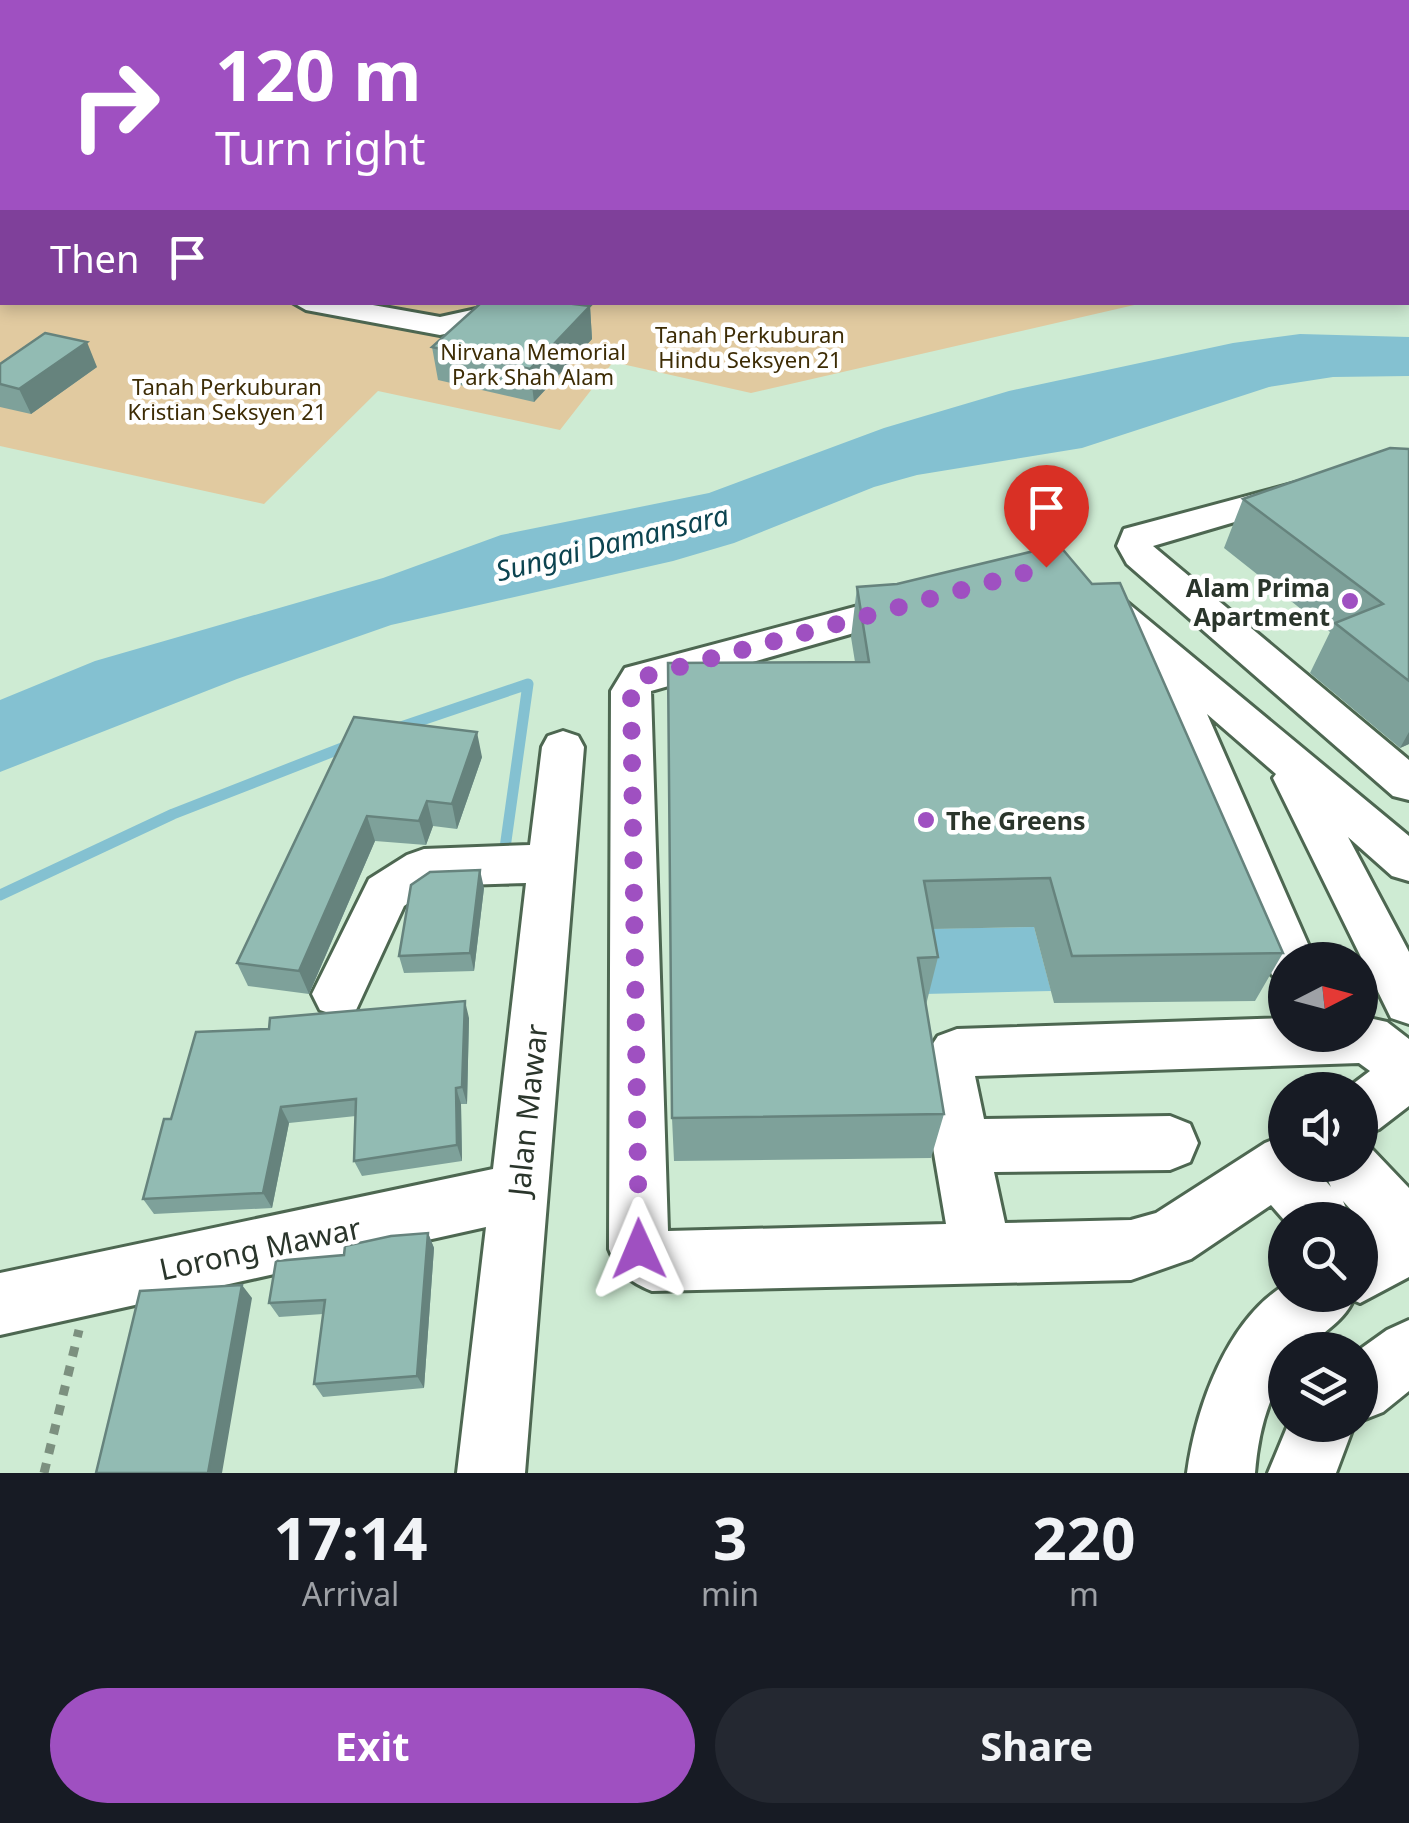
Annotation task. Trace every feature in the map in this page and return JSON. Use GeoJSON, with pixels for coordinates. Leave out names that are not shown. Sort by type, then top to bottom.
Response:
{"type":"FeatureCollection","features":[{"type":"Feature","properties":{"kind":"street"},"geometry":{"type":"LineString","coordinates":[[323,305],[446,326],[504,308],[553,323]]}},
{"type":"Feature","properties":{"kind":"street"},"geometry":{"type":"LineString","coordinates":[[424,323],[444,305]]}},
{"type":"Feature","properties":{"kind":"street"},"geometry":{"type":"LineString","coordinates":[[1409,484],[1318,487],[1137,537],[1135,546],[1140,556],[1409,784]]}},
{"type":"Feature","properties":{"kind":"street"},"geometry":{"type":"LineString","coordinates":[[1068,572],[1288,764],[1409,863]]}},
{"type":"Feature","properties":{"kind":"street"},"geometry":{"type":"LineString","coordinates":[[954,592],[639,678],[631,692],[639,1249],[652,1261],[1131,1250],[1170,1238],[1268,1173]]}},
{"type":"Feature","properties":{"kind":"street"},"geometry":{"type":"LineString","coordinates":[[1161,654],[1282,942]]}},
{"type":"Feature","properties":{"kind":"street","name":"Jalan Mawar"},"geometry":{"type":"LineString","coordinates":[[492,1473],[563,747]]}},
{"type":"Feature","properties":{"kind":"street"},"geometry":{"type":"LineString","coordinates":[[1288,764],[1409,1002]]}},
{"type":"Feature","properties":{"kind":"street"},"geometry":{"type":"LineString","coordinates":[[338,994],[386,892],[424,868],[552,863]]}},
{"type":"Feature","properties":{"kind":"street"},"geometry":{"type":"LineString","coordinates":[[981,1253],[946,1065],[957,1053],[1268,1040]]}},
{"type":"Feature","properties":{"kind":"street"},"geometry":{"type":"LineString","coordinates":[[1378,1047],[1395,1059],[1406,1076],[1378,1097]]}},
{"type":"Feature","properties":{"kind":"street"},"geometry":{"type":"LineString","coordinates":[[962,1146],[1170,1143]]}},
{"type":"Feature","properties":{"kind":"street"},"geometry":{"type":"LineString","coordinates":[[1293,1182],[1308,1202]]}},
{"type":"Feature","properties":{"kind":"street"},"geometry":{"type":"LineString","coordinates":[[1364,1182],[1409,1232]]}},
{"type":"Feature","properties":{"kind":"street","name":"Lorong Mawar"},"geometry":{"type":"LineString","coordinates":[[0,1304],[519,1192]]}},
{"type":"Feature","properties":{"kind":"street"},"geometry":{"type":"LineString","coordinates":[[1378,1262],[1409,1243]]}},
{"type":"Feature","properties":{"kind":"street"},"geometry":{"type":"LineString","coordinates":[[1222,1473],[1224,1446],[1242,1389],[1282,1322],[1298,1312]]}},
{"type":"Feature","properties":{"kind":"street"},"geometry":{"type":"LineString","coordinates":[[1378,1375],[1409,1352]]}},
{"type":"Feature","properties":{"kind":"street"},"geometry":{"type":"LineString","coordinates":[[1302,1473],[1314,1442]]}},
{"type":"Feature","properties":{"kind":"path"},"geometry":{"type":"LineString","coordinates":[[44,1473],[89,1285]]}},
{"type":"Feature","properties":{"kind":"green space"},"geometry":{"type":"Polygon","coordinates":[[[0,305],[1134,305],[751,393],[613,362],[560,430],[378,391],[264,504],[0,446],[0,305]]]}},
{"type":"Feature","properties":{"kind":"water","name":"Sungai Damansara"},"geometry":{"type":"Polygon","coordinates":[[[1300,334],[1409,337],[1409,376],[1333,377],[1269,387],[1082,448],[917,475],[874,487],[734,543],[673,561],[391,625],[237,679],[0,772],[0,700],[95,661],[383,578],[501,535],[709,493],[884,428],[1009,391],[1233,343],[1300,334]]]}},
{"type":"Feature","properties":{"kind":"water"},"geometry":{"type":"Polygon","coordinates":[[[1034,927],[1051,991],[924,994],[913,929],[1034,927]]]}},
{"type":"Feature","properties":{"kind":"building"},"geometry":{"type":"Polygon","coordinates":[[[479,305],[590,306],[530,369],[432,347],[479,305]]]}},
{"type":"Feature","properties":{"kind":"building"},"geometry":{"type":"Polygon","coordinates":[[[45,333],[87,342],[19,389],[0,384],[0,364],[45,333]]]}},
{"type":"Feature","properties":{"kind":"building"},"geometry":{"type":"Polygon","coordinates":[[[1390,448],[1409,449],[1409,681],[1335,623],[1383,604],[1243,499],[1390,448]]]}},
{"type":"Feature","properties":{"kind":"building","name":"The Greens"},"geometry":{"type":"Polygon","coordinates":[[[1059,545],[1092,584],[1120,583],[1278,942],[1268,942],[1268,953],[1072,956],[1050,878],[924,881],[938,957],[918,958],[944,1114],[672,1118],[668,663],[869,662],[857,587],[897,584],[1059,545]]]}},
{"type":"Feature","properties":{"kind":"building"},"geometry":{"type":"Polygon","coordinates":[[[354,717],[477,732],[452,804],[427,801],[419,821],[367,816],[299,971],[237,963],[354,717]]]}},
{"type":"Feature","properties":{"kind":"building"},"geometry":{"type":"Polygon","coordinates":[[[480,870],[470,953],[399,956],[411,885],[430,872],[480,870]]]}},
{"type":"Feature","properties":{"kind":"building"},"geometry":{"type":"Polygon","coordinates":[[[465,1001],[462,1087],[456,1088],[457,1145],[354,1161],[356,1099],[281,1107],[263,1193],[143,1199],[164,1119],[171,1119],[196,1032],[269,1029],[270,1018],[465,1001]]]}},
{"type":"Feature","properties":{"kind":"building"},"geometry":{"type":"Polygon","coordinates":[[[428,1233],[417,1376],[314,1384],[325,1300],[269,1303],[276,1261],[344,1255],[345,1246],[428,1233]]]}},
{"type":"Feature","properties":{"kind":"building"},"geometry":{"type":"Polygon","coordinates":[[[242,1285],[208,1473],[96,1473],[140,1291],[242,1285]]]}},
{"type":"Feature","properties":{"kind":"waterway"},"geometry":{"type":"LineString","coordinates":[[401,727],[528,684],[505,848]]}},
{"type":"Feature","properties":{"kind":"waterway"},"geometry":{"type":"LineString","coordinates":[[0,895],[173,814],[352,744]]}},
{"type":"Feature","properties":{"kind":"place","name":"Alam Prima Apartment"},"geometry":{"type":"Point","coordinates":[1350,601]}},
{"type":"Feature","properties":{"kind":"place","name":"The Greens"},"geometry":{"type":"Point","coordinates":[926,820]}},
{"type":"Feature","properties":{"kind":"route"},"geometry":{"type":"LineString","coordinates":[[639,1249],[631,692],[639,678],[1046,567]]}},
{"type":"Feature","properties":{"kind":"park label","name":"Tanah Perkuburan Hindu Seksyen 21"},"geometry":{"type":"Point","coordinates":[750,346]}},
{"type":"Feature","properties":{"kind":"park label","name":"Nirvana Memorial Park Shah Alam"},"geometry":{"type":"Point","coordinates":[533,364]}},
{"type":"Feature","properties":{"kind":"park label","name":"Tanah Perkuburan Kristian Seksyen 21"},"geometry":{"type":"Point","coordinates":[227,398]}}]}
